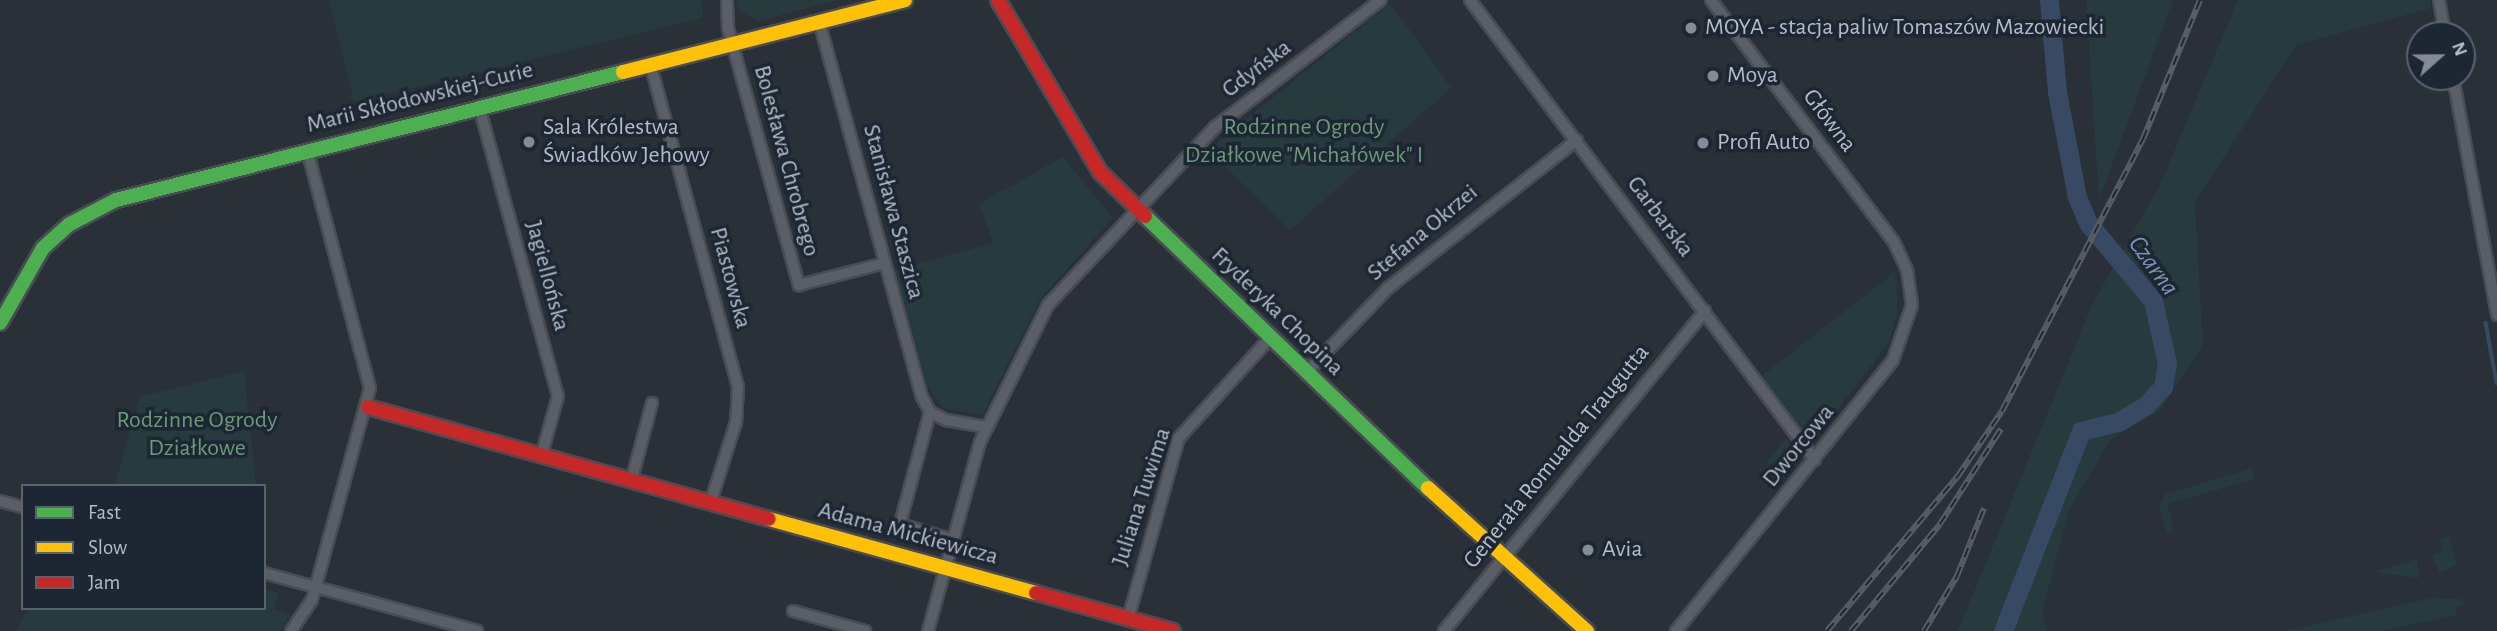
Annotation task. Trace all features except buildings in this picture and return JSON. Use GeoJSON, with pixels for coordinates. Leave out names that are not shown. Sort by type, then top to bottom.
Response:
{"type":"FeatureCollection","features":[{"type":"Feature","properties":{"kind":"street"},"geometry":{"type":"LineString","coordinates":[[727,0],[732,42]]}},
{"type":"Feature","properties":{"kind":"street","name":"Marii Skłodowskiej-Curie"},"geometry":{"type":"LineString","coordinates":[[1,316],[34,257],[96,209],[307,150],[905,0]]}},
{"type":"Feature","properties":{"kind":"street","name":"Fryderyka Chopina"},"geometry":{"type":"LineString","coordinates":[[998,0],[1080,145],[1136,208],[1581,631]]}},
{"type":"Feature","properties":{"kind":"street","name":"Gdyńska"},"geometry":{"type":"LineString","coordinates":[[928,631],[986,427],[1048,305],[1136,208],[1214,128],[1381,0]]}},
{"type":"Feature","properties":{"kind":"street","name":"Garbarska"},"geometry":{"type":"LineString","coordinates":[[1470,0],[1815,460]]}},
{"type":"Feature","properties":{"kind":"street","name":"Główna"},"geometry":{"type":"LineString","coordinates":[[1711,0],[1886,231],[1908,270]]}},
{"type":"Feature","properties":{"kind":"street"},"geometry":{"type":"LineString","coordinates":[[2439,0],[2443,21]]}},
{"type":"Feature","properties":{"kind":"street","name":"Stanisława Staszica"},"geometry":{"type":"LineString","coordinates":[[819,21],[885,263],[930,412]]}},
{"type":"Feature","properties":{"kind":"street","name":"Bolesława Chrobrego"},"geometry":{"type":"LineString","coordinates":[[732,42],[799,285],[885,263]]}},
{"type":"Feature","properties":{"kind":"street","name":"Piastowska"},"geometry":{"type":"LineString","coordinates":[[650,63],[738,387],[736,422],[710,503]]}},
{"type":"Feature","properties":{"kind":"street"},"geometry":{"type":"LineString","coordinates":[[2456,91],[2492,258],[2497,312]]}},
{"type":"Feature","properties":{"kind":"street","name":"Jagiellońska"},"geometry":{"type":"LineString","coordinates":[[479,106],[558,396],[541,457]]}},
{"type":"Feature","properties":{"kind":"street","name":"Stefana Okrzei"},"geometry":{"type":"LineString","coordinates":[[1307,372],[1398,279],[1577,140]]}},
{"type":"Feature","properties":{"kind":"street"},"geometry":{"type":"LineString","coordinates":[[291,631],[315,587],[368,407],[369,377],[307,150]]}},
{"type":"Feature","properties":{"kind":"street","name":"Dworcowa"},"geometry":{"type":"LineString","coordinates":[[1676,631],[1815,460],[1900,348],[1912,305],[1908,270]]}},
{"type":"Feature","properties":{"kind":"street","name":"Generała Romualda Traugutta"},"geometry":{"type":"LineString","coordinates":[[1444,631],[1705,312]]}},
{"type":"Feature","properties":{"kind":"street","name":"Juliana Tuwima"},"geometry":{"type":"LineString","coordinates":[[1128,619],[1179,438],[1271,337]]}},
{"type":"Feature","properties":{"kind":"street"},"geometry":{"type":"LineString","coordinates":[[631,482],[652,403]]}},
{"type":"Feature","properties":{"kind":"street","name":"Adama Mickiewicza"},"geometry":{"type":"LineString","coordinates":[[368,407],[1173,631]]}},
{"type":"Feature","properties":{"kind":"street"},"geometry":{"type":"LineString","coordinates":[[953,540],[900,524],[930,412],[986,427]]}},
{"type":"Feature","properties":{"kind":"street"},"geometry":{"type":"LineString","coordinates":[[0,501],[21,506]]}},
{"type":"Feature","properties":{"kind":"street"},"geometry":{"type":"LineString","coordinates":[[266,574],[477,631]]}},
{"type":"Feature","properties":{"kind":"street"},"geometry":{"type":"LineString","coordinates":[[793,611],[865,631]]}},
{"type":"Feature","properties":{"kind":"street","name":"Fryderyka Chopina"},"geometry":{"type":"LineString","coordinates":[[1570,619],[1587,631]]}},
{"type":"Feature","properties":{"kind":"green space"},"geometry":{"type":"Polygon","coordinates":[[[329,0],[702,0],[703,18],[354,102],[329,0]]]}},
{"type":"Feature","properties":{"kind":"green space"},"geometry":{"type":"Polygon","coordinates":[[[736,0],[839,0],[758,21],[738,10],[736,0]]]}},
{"type":"Feature","properties":{"kind":"green space"},"geometry":{"type":"Polygon","coordinates":[[[2086,0],[2173,0],[2099,200],[2086,0]]]}},
{"type":"Feature","properties":{"kind":"green space"},"geometry":{"type":"Polygon","coordinates":[[[2238,0],[2430,0],[2431,8],[2296,45],[2195,202],[2203,345],[2160,410],[2110,440],[2068,512],[2042,613],[2047,631],[1958,631],[2092,305],[2160,185],[2238,0]]]}},
{"type":"Feature","properties":{"kind":"green space","name":"Rodzinne Ogrody Działkowe \"Michałówek\" I"},"geometry":{"type":"Polygon","coordinates":[[[1390,3],[1451,88],[1290,230],[1208,150],[1390,3]]]}},
{"type":"Feature","properties":{"kind":"green space"},"geometry":{"type":"Polygon","coordinates":[[[1063,157],[1113,218],[1041,298],[982,415],[943,408],[927,385],[895,270],[993,243],[979,204],[1063,157]]]}},
{"type":"Feature","properties":{"kind":"green space"},"geometry":{"type":"Polygon","coordinates":[[[1895,272],[1898,311],[1889,342],[1814,440],[1804,438],[1759,378],[1895,272]]]}},
{"type":"Feature","properties":{"kind":"green space","name":"Rodzinne Ogrody Działkowe"},"geometry":{"type":"Polygon","coordinates":[[[244,371],[256,484],[116,484],[139,397],[244,371]]]}},
{"type":"Feature","properties":{"kind":"green space"},"geometry":{"type":"Polygon","coordinates":[[[1786,438],[1800,460],[1793,468],[1766,463],[1786,438]]]}},
{"type":"Feature","properties":{"kind":"green space"},"geometry":{"type":"Polygon","coordinates":[[[2252,468],[2255,479],[2167,504],[2174,531],[2167,534],[2159,507],[2164,495],[2252,468]]]}},
{"type":"Feature","properties":{"kind":"green space"},"geometry":{"type":"Polygon","coordinates":[[[2449,536],[2457,565],[2439,573],[2432,555],[2443,552],[2440,539],[2449,536]]]}},
{"type":"Feature","properties":{"kind":"green space"},"geometry":{"type":"Polygon","coordinates":[[[2417,559],[2419,578],[2374,572],[2417,559]]]}},
{"type":"Feature","properties":{"kind":"green space"},"geometry":{"type":"Polygon","coordinates":[[[266,590],[278,593],[274,609],[291,615],[280,631],[15,631],[29,610],[266,610],[266,590]]]}},
{"type":"Feature","properties":{"kind":"green space"},"geometry":{"type":"Polygon","coordinates":[[[2432,598],[2461,599],[2469,609],[2464,605],[2455,607],[2457,615],[2382,631],[2285,631],[2432,598]]]}},
{"type":"Feature","properties":{"kind":"waterway","name":"Czarna"},"geometry":{"type":"LineString","coordinates":[[2003,631],[2081,431],[2118,422],[2146,405],[2163,387],[2167,363],[2153,301],[2088,223],[2077,197],[2057,92],[2049,0]]}},
{"type":"Feature","properties":{"kind":"waterway"},"geometry":{"type":"LineString","coordinates":[[2486,323],[2497,383]]}},
{"type":"Feature","properties":{"kind":"railway"},"geometry":{"type":"LineString","coordinates":[[1827,631],[1958,476],[2002,411],[2143,139],[2200,0]]}},
{"type":"Feature","properties":{"kind":"railway"},"geometry":{"type":"LineString","coordinates":[[1851,631],[1940,524],[2001,429]]}},
{"type":"Feature","properties":{"kind":"railway"},"geometry":{"type":"LineString","coordinates":[[1924,631],[1957,576],[1984,508]]}},
{"type":"Feature","properties":{"kind":"traffic: fast"},"geometry":{"type":"LineString","coordinates":[[0,323],[43,248],[70,224],[116,200],[623,72]]}},
{"type":"Feature","properties":{"kind":"traffic: fast"},"geometry":{"type":"LineString","coordinates":[[1145,216],[1428,488]]}},
{"type":"Feature","properties":{"kind":"traffic: slow"},"geometry":{"type":"LineString","coordinates":[[623,72],[905,0]]}},
{"type":"Feature","properties":{"kind":"traffic: slow"},"geometry":{"type":"LineString","coordinates":[[1428,488],[1587,631]]}},
{"type":"Feature","properties":{"kind":"traffic: slow"},"geometry":{"type":"LineString","coordinates":[[769,519],[1036,593]]}},
{"type":"Feature","properties":{"kind":"traffic: jam"},"geometry":{"type":"LineString","coordinates":[[998,0],[1100,172],[1145,216]]}},
{"type":"Feature","properties":{"kind":"traffic: jam"},"geometry":{"type":"LineString","coordinates":[[368,407],[769,519]]}},
{"type":"Feature","properties":{"kind":"traffic: jam"},"geometry":{"type":"LineString","coordinates":[[1036,593],[1173,631]]}},
{"type":"Feature","properties":{"kind":"place","name":"MOYA - stacja paliw Tomaszów Mazowiecki"},"geometry":{"type":"Point","coordinates":[1691,28]}},
{"type":"Feature","properties":{"kind":"place","name":"Moya"},"geometry":{"type":"Point","coordinates":[1713,76]}},
{"type":"Feature","properties":{"kind":"place","name":"Sala Królestwa Świadków Jehowy"},"geometry":{"type":"Point","coordinates":[529,142]}},
{"type":"Feature","properties":{"kind":"place","name":"Profi Auto"},"geometry":{"type":"Point","coordinates":[1703,143]}},
{"type":"Feature","properties":{"kind":"place","name":"Avia"},"geometry":{"type":"Point","coordinates":[1588,550]}}]}
